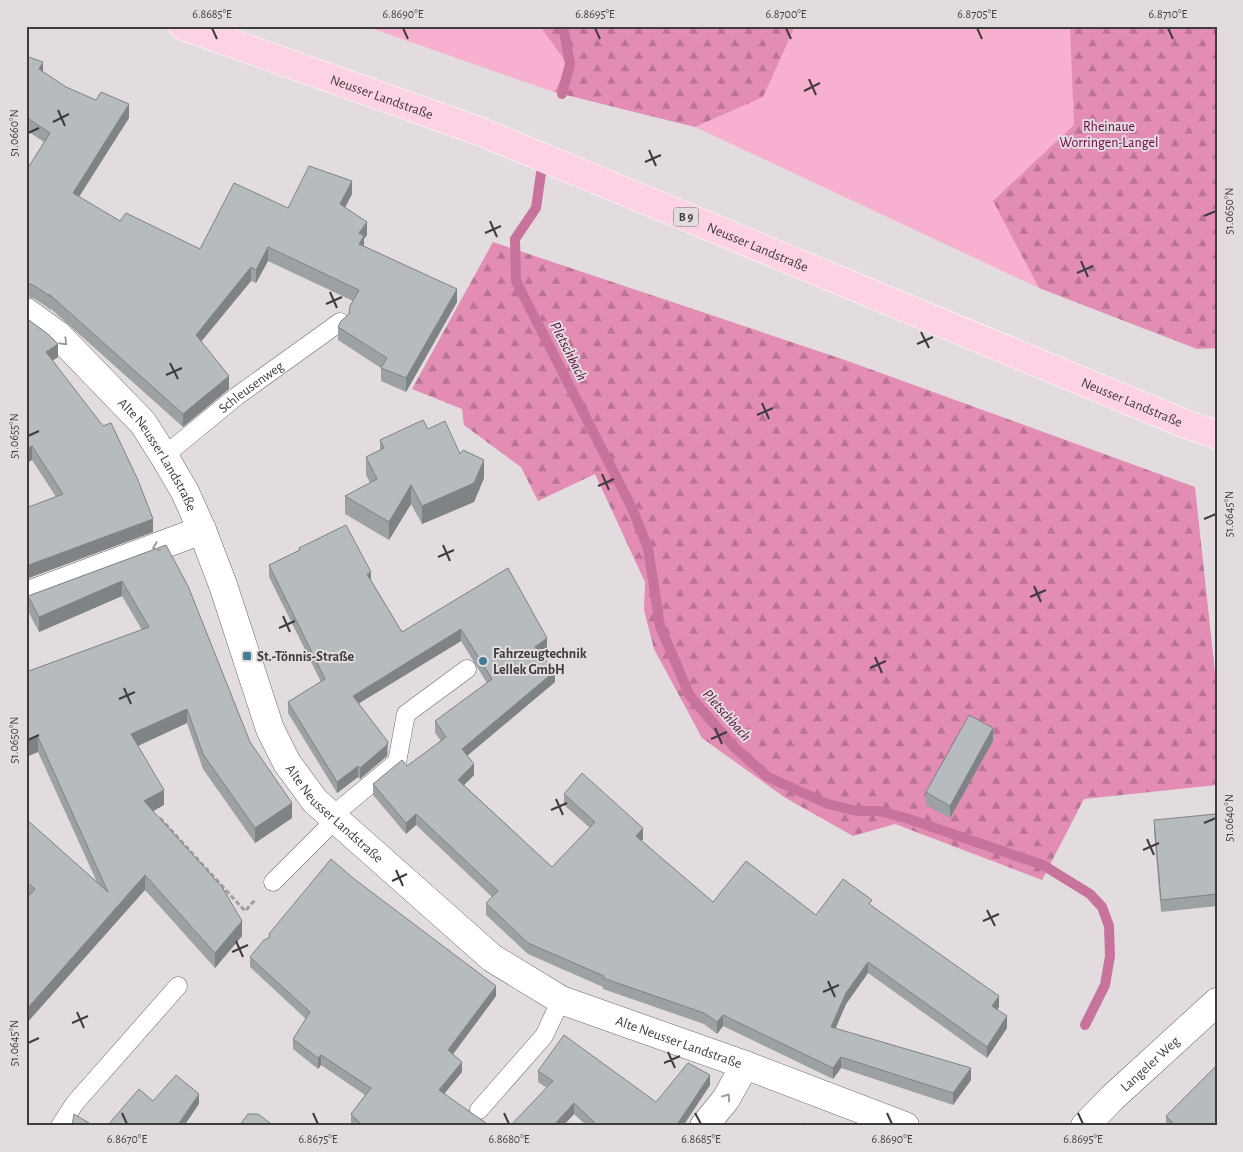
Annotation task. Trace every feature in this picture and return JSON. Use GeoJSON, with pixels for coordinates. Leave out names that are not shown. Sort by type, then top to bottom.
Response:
{"type":"FeatureCollection","features":[{"type":"Feature","properties":{"kind":"main road","name":"Neusser Landstraße"},"geometry":{"type":"LineString","coordinates":[[183,26],[479,131],[1174,419],[1217,435]]}},
{"type":"Feature","properties":{"kind":"street","name":"Alte Neusser Landstraße"},"geometry":{"type":"LineString","coordinates":[[26,312],[58,335],[143,423],[164,456],[185,492],[202,530],[223,585],[270,729],[287,763],[315,801],[492,958],[561,1000],[744,1065],[905,1126]]}},
{"type":"Feature","properties":{"kind":"street"},"geometry":{"type":"LineString","coordinates":[[26,596],[202,530]]}},
{"type":"Feature","properties":{"kind":"street","name":"Langeler Weg"},"geometry":{"type":"LineString","coordinates":[[1084,1126],[1217,1002]]}},
{"type":"Feature","properties":{"kind":"street"},"geometry":{"type":"LineString","coordinates":[[704,1126],[726,1100],[744,1065]]}},
{"type":"Feature","properties":{"kind":"lane","name":"Schleusenweg"},"geometry":{"type":"LineString","coordinates":[[164,456],[237,396],[340,322]]}},
{"type":"Feature","properties":{"kind":"lane"},"geometry":{"type":"LineString","coordinates":[[273,882],[334,818],[397,762],[406,714],[467,669]]}},
{"type":"Feature","properties":{"kind":"lane"},"geometry":{"type":"LineString","coordinates":[[60,1126],[75,1103],[178,986]]}},
{"type":"Feature","properties":{"kind":"lane"},"geometry":{"type":"LineString","coordinates":[[479,1110],[544,1036],[561,1000]]}},
{"type":"Feature","properties":{"kind":"path"},"geometry":{"type":"LineString","coordinates":[[160,818],[245,911],[273,882]]}},
{"type":"Feature","properties":{"kind":"green space","name":"Rheinaue Worringen-Langel"},"geometry":{"type":"Polygon","coordinates":[[[365,26],[1217,26],[1018,248],[1039,288],[695,127],[731,111],[544,30],[569,66],[554,92],[365,26]]]}},
{"type":"Feature","properties":{"kind":"green space"},"geometry":{"type":"Polygon","coordinates":[[[540,26],[795,26],[763,97],[695,127],[554,92],[569,66],[540,26]]]}},
{"type":"Feature","properties":{"kind":"green space"},"geometry":{"type":"Polygon","coordinates":[[[1070,26],[1217,26],[1217,348],[1197,349],[1039,288],[993,201],[1074,125],[1070,26]]]}},
{"type":"Feature","properties":{"kind":"green space"},"geometry":{"type":"Polygon","coordinates":[[[493,242],[845,360],[1195,487],[1217,691],[1217,785],[1084,799],[1042,880],[895,824],[853,836],[784,797],[702,738],[654,649],[644,610],[645,582],[595,474],[538,501],[521,467],[464,425],[462,409],[412,389],[493,242]]]}},
{"type":"Feature","properties":{"kind":"building"},"geometry":{"type":"Polygon","coordinates":[[[26,56],[43,62],[39,69],[66,87],[96,100],[101,92],[129,104],[73,193],[120,221],[126,213],[200,249],[234,183],[288,208],[309,166],[352,181],[340,204],[367,222],[359,233],[364,236],[359,244],[457,289],[406,378],[381,368],[387,358],[338,327],[341,321],[349,314],[350,306],[359,290],[268,247],[256,270],[251,267],[196,335],[229,376],[183,414],[49,294],[51,297],[35,286],[26,284],[26,171],[50,133],[26,117],[26,56]]]}},
{"type":"Feature","properties":{"kind":"building"},"geometry":{"type":"Polygon","coordinates":[[[26,318],[58,344],[46,352],[103,426],[111,423],[138,480],[153,519],[26,566],[26,508],[63,494],[32,446],[26,450],[26,318]]]}},
{"type":"Feature","properties":{"kind":"building"},"geometry":{"type":"Polygon","coordinates":[[[423,420],[428,429],[445,421],[460,454],[463,450],[484,460],[474,483],[422,506],[411,485],[389,522],[345,496],[377,479],[366,457],[384,448],[380,440],[423,420]]]}},
{"type":"Feature","properties":{"kind":"building"},"geometry":{"type":"Polygon","coordinates":[[[346,525],[371,572],[367,574],[402,632],[508,568],[547,638],[535,647],[555,671],[462,749],[474,764],[458,780],[552,867],[595,822],[564,794],[582,773],[643,828],[636,836],[713,902],[746,861],[816,915],[843,879],[872,900],[869,904],[999,996],[992,1006],[1007,1016],[987,1047],[868,962],[846,993],[831,1027],[971,1068],[953,1093],[841,1057],[833,1068],[723,1015],[717,1022],[704,1013],[603,978],[604,976],[528,943],[486,903],[498,891],[416,814],[406,823],[373,784],[402,760],[407,766],[446,737],[435,721],[492,679],[461,629],[353,696],[388,742],[387,745],[360,768],[358,766],[337,782],[288,702],[325,679],[269,565],[346,525]]]}},
{"type":"Feature","properties":{"kind":"building"},"geometry":{"type":"Polygon","coordinates":[[[166,545],[188,586],[250,742],[292,803],[255,828],[203,754],[187,709],[131,734],[164,790],[144,801],[222,887],[242,921],[215,953],[145,875],[26,1010],[26,899],[35,889],[26,881],[26,819],[108,892],[38,737],[26,742],[26,672],[149,627],[122,581],[39,617],[28,596],[166,545]]]}},
{"type":"Feature","properties":{"kind":"building"},"geometry":{"type":"Polygon","coordinates":[[[969,715],[993,728],[950,806],[926,792],[969,715]]]}},
{"type":"Feature","properties":{"kind":"building"},"geometry":{"type":"Polygon","coordinates":[[[1216,814],[1217,894],[1161,900],[1154,820],[1216,814]]]}},
{"type":"Feature","properties":{"kind":"building"},"geometry":{"type":"Polygon","coordinates":[[[331,859],[353,878],[496,986],[448,1050],[462,1062],[439,1090],[490,1126],[363,1126],[351,1114],[371,1088],[321,1055],[318,1058],[293,1039],[310,1012],[250,957],[264,940],[270,937],[269,934],[331,859]]]}},
{"type":"Feature","properties":{"kind":"building"},"geometry":{"type":"Polygon","coordinates":[[[564,1035],[656,1102],[688,1063],[710,1075],[676,1126],[598,1126],[574,1103],[553,1126],[510,1126],[553,1081],[538,1071],[564,1035]]]}},
{"type":"Feature","properties":{"kind":"building"},"geometry":{"type":"Polygon","coordinates":[[[1217,1065],[1217,1126],[1176,1126],[1166,1116],[1217,1065]]]}},
{"type":"Feature","properties":{"kind":"building"},"geometry":{"type":"Polygon","coordinates":[[[176,1075],[199,1094],[177,1126],[107,1126],[139,1089],[153,1101],[176,1075]]]}},
{"type":"Feature","properties":{"kind":"building"},"geometry":{"type":"Polygon","coordinates":[[[74,1114],[94,1126],[72,1126],[74,1114]]]}},
{"type":"Feature","properties":{"kind":"building"},"geometry":{"type":"Polygon","coordinates":[[[248,1114],[258,1114],[274,1126],[239,1126],[248,1114]]]}},
{"type":"Feature","properties":{"kind":"waterway","name":"Pletschbach"},"geometry":{"type":"LineString","coordinates":[[562,94],[570,64],[563,26]]}},
{"type":"Feature","properties":{"kind":"waterway","name":"Pletschbach"},"geometry":{"type":"LineString","coordinates":[[543,159],[536,208],[515,239],[516,281],[631,506],[648,548],[660,626],[690,696],[734,747],[768,777],[828,804],[857,811],[879,811],[906,818],[1043,865],[1090,894],[1102,907],[1109,926],[1110,956],[1105,985],[1085,1025]]}},
{"type":"Feature","properties":{"kind":"place","name":"St.-Tönnis-Straße"},"geometry":{"type":"Point","coordinates":[247,656]}},
{"type":"Feature","properties":{"kind":"place","name":"Fahrzeugtechnik Lellek GmbH"},"geometry":{"type":"Point","coordinates":[483,661]}}]}
